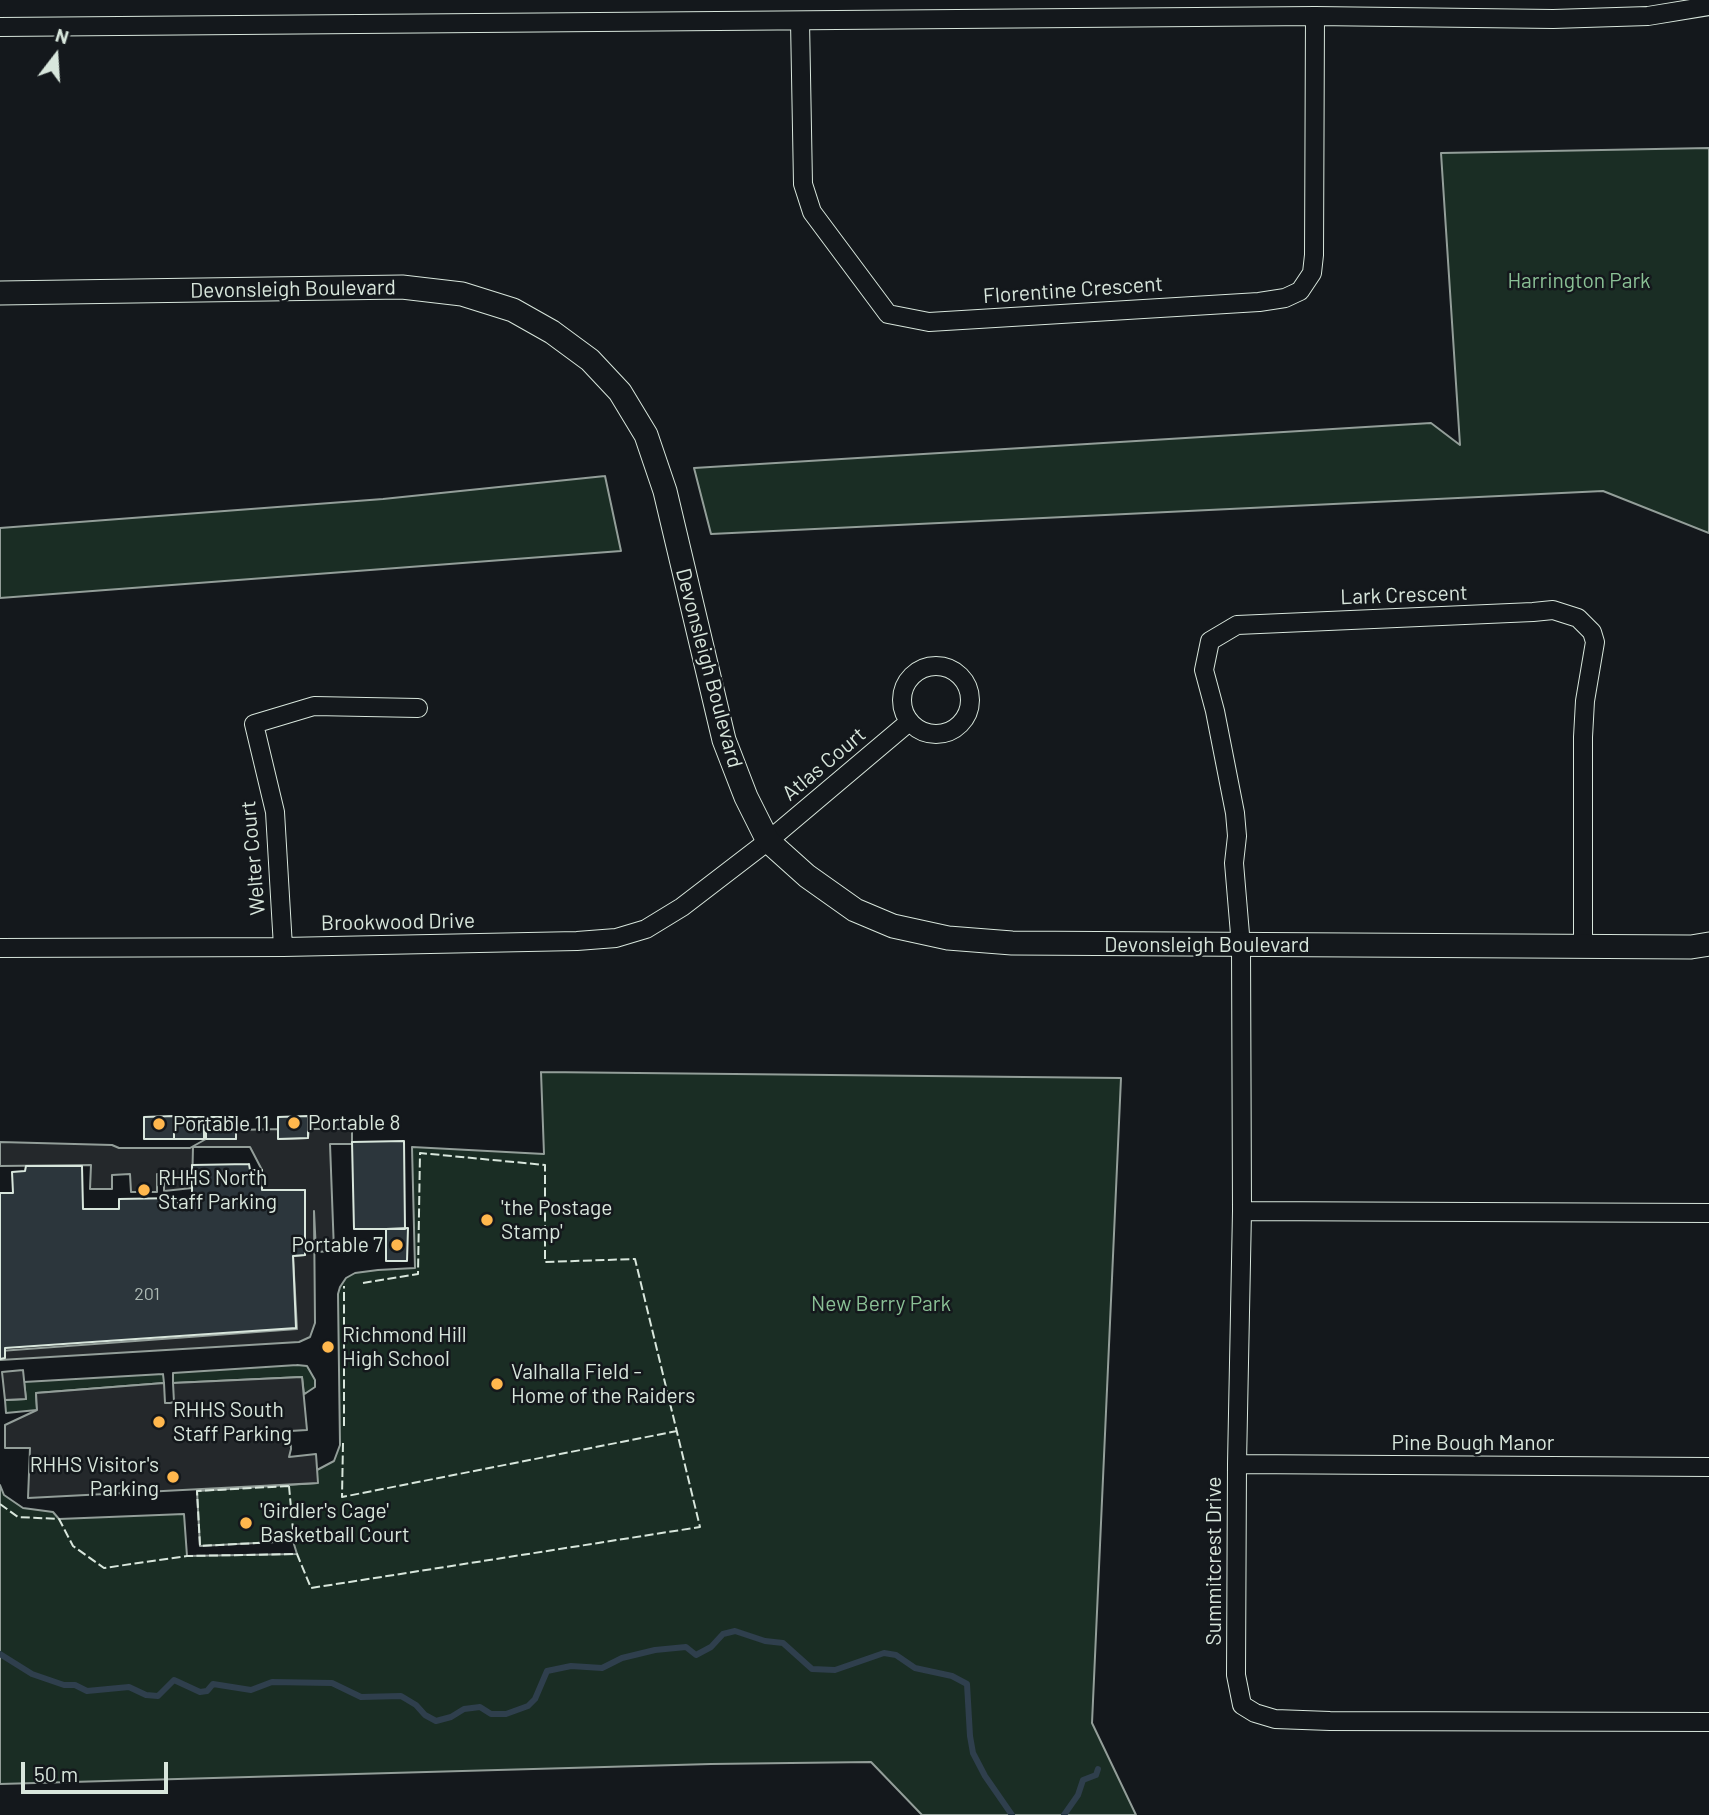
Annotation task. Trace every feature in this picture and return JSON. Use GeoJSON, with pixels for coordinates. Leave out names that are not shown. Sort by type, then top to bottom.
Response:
{"type":"FeatureCollection","features":[{"type":"Feature","properties":{"kind":"street"},"geometry":{"type":"LineString","coordinates":[[0,27],[1315,16],[1553,19],[1648,16],[1709,6]]}},
{"type":"Feature","properties":{"kind":"street","name":"Florentine Crescent"},"geometry":{"type":"LineString","coordinates":[[800,22],[803,184],[812,212],[888,314],[929,322],[1259,302],[1285,298],[1300,291],[1312,273],[1314,255],[1315,16]]}},
{"type":"Feature","properties":{"kind":"street","name":"Devonsleigh Boulevard"},"geometry":{"type":"LineString","coordinates":[[0,293],[402,287],[462,294],[513,310],[552,332],[590,360],[620,392],[646,435],[665,491],[724,740],[746,797],[768,841],[807,876],[855,910],[893,926],[948,938],[1012,943],[1691,947],[1709,944]]}},
{"type":"Feature","properties":{"kind":"street","name":"Lark Crescent"},"geometry":{"type":"LineString","coordinates":[[1241,946],[1234,863],[1237,836],[1235,813],[1215,710],[1204,670],[1210,641],[1237,625],[1553,610],[1578,618],[1592,632],[1595,642],[1583,737],[1583,946]]}},
{"type":"Feature","properties":{"kind":"street","name":"Welter Court"},"geometry":{"type":"LineString","coordinates":[[283,947],[275,811],[254,724],[314,706],[418,708]]}},
{"type":"Feature","properties":{"kind":"street","name":"Atlas Court"},"geometry":{"type":"LineString","coordinates":[[768,841],[909,722]]}},
{"type":"Feature","properties":{"kind":"street","name":"Brookwood Drive"},"geometry":{"type":"LineString","coordinates":[[0,948],[283,947],[616,938],[646,929],[682,906],[768,841]]}},
{"type":"Feature","properties":{"kind":"street","name":"Summitcrest Drive"},"geometry":{"type":"LineString","coordinates":[[1241,946],[1242,1211],[1236,1675],[1242,1705],[1255,1713],[1275,1719],[1709,1722]]}},
{"type":"Feature","properties":{"kind":"street"},"geometry":{"type":"LineString","coordinates":[[1242,1211],[1709,1213]]}},
{"type":"Feature","properties":{"kind":"street","name":"Pine Bough Manor"},"geometry":{"type":"LineString","coordinates":[[1237,1464],[1709,1467]]}},
{"type":"Feature","properties":{"kind":"green space","name":"Harrington Park"},"geometry":{"type":"Polygon","coordinates":[[[1709,148],[1709,533],[1603,491],[711,534],[694,468],[1431,423],[1460,445],[1441,153],[1709,148]]]}},
{"type":"Feature","properties":{"kind":"green space"},"geometry":{"type":"Polygon","coordinates":[[[605,476],[621,551],[0,598],[0,528],[383,499],[605,476]]]}},
{"type":"Feature","properties":{"kind":"green space","name":"New Berry Park"},"geometry":{"type":"Polygon","coordinates":[[[541,1072],[1121,1078],[1092,1723],[1136,1815],[922,1815],[871,1762],[0,1784],[0,1485],[4,1495],[23,1508],[53,1512],[59,1519],[184,1514],[187,1556],[297,1554],[293,1541],[200,1546],[197,1491],[317,1483],[317,1470],[334,1461],[340,1445],[340,1287],[346,1278],[355,1273],[415,1268],[412,1147],[544,1154],[541,1072]]]}},
{"type":"Feature","properties":{"kind":"green space"},"geometry":{"type":"Polygon","coordinates":[[[307,1366],[315,1380],[315,1387],[304,1394],[302,1377],[173,1383],[173,1373],[307,1366]]]}},
{"type":"Feature","properties":{"kind":"green space"},"geometry":{"type":"Polygon","coordinates":[[[163,1374],[164,1383],[36,1393],[37,1410],[6,1413],[5,1400],[26,1399],[24,1382],[163,1374]]]}},
{"type":"Feature","properties":{"kind":"shaded area","name":"RHHS North Staff Parking"},"geometry":{"type":"Polygon","coordinates":[[[278,1129],[279,1139],[308,1138],[309,1129],[352,1129],[352,1144],[330,1144],[334,1251],[316,1252],[314,1211],[315,1323],[310,1337],[299,1342],[0,1360],[0,1351],[297,1329],[293,1256],[305,1255],[305,1190],[262,1190],[262,1170],[250,1147],[193,1147],[192,1188],[164,1191],[164,1174],[157,1174],[157,1192],[131,1192],[130,1174],[112,1175],[112,1189],[90,1189],[91,1165],[0,1166],[0,1142],[112,1145],[119,1148],[190,1148],[206,1139],[236,1139],[236,1130],[278,1129]]]}},
{"type":"Feature","properties":{"kind":"shaded area"},"geometry":{"type":"Polygon","coordinates":[[[23,1370],[26,1399],[5,1400],[2,1372],[23,1370]]]}},
{"type":"Feature","properties":{"kind":"shaded area","name":"RHHS South Staff Parking"},"geometry":{"type":"Polygon","coordinates":[[[302,1377],[307,1430],[290,1431],[289,1457],[316,1454],[318,1483],[28,1498],[30,1448],[5,1448],[5,1425],[37,1410],[36,1393],[164,1383],[165,1403],[170,1403],[174,1402],[173,1383],[302,1377]]]}},
{"type":"Feature","properties":{"kind":"building","name":"Portable 11"},"geometry":{"type":"Polygon","coordinates":[[[174,1116],[174,1139],[144,1139],[144,1117],[174,1116]]]}},
{"type":"Feature","properties":{"kind":"building","name":"Portable 8"},"geometry":{"type":"Polygon","coordinates":[[[308,1116],[308,1138],[278,1139],[278,1117],[308,1116]]]}},
{"type":"Feature","properties":{"kind":"building"},"geometry":{"type":"Polygon","coordinates":[[[174,1117],[204,1117],[204,1139],[174,1139],[174,1117]]]}},
{"type":"Feature","properties":{"kind":"building"},"geometry":{"type":"Polygon","coordinates":[[[206,1117],[236,1117],[236,1139],[206,1139],[206,1117]]]}},
{"type":"Feature","properties":{"kind":"building"},"geometry":{"type":"Polygon","coordinates":[[[404,1141],[405,1229],[354,1229],[352,1142],[404,1141]]]}},
{"type":"Feature","properties":{"kind":"building","name":"Richmond Hill High School"},"geometry":{"type":"Polygon","coordinates":[[[249,1164],[250,1170],[262,1170],[262,1190],[305,1190],[305,1255],[293,1256],[296,1328],[5,1348],[5,1358],[0,1359],[0,1193],[13,1193],[12,1172],[25,1171],[26,1166],[82,1166],[83,1209],[119,1209],[119,1199],[178,1198],[178,1208],[192,1208],[192,1165],[249,1164]]]}},
{"type":"Feature","properties":{"kind":"building","name":"Portable 7"},"geometry":{"type":"Polygon","coordinates":[[[408,1228],[407,1261],[386,1261],[386,1229],[408,1228]]]}},
{"type":"Feature","properties":{"kind":"waterway"},"geometry":{"type":"LineString","coordinates":[[0,1654],[32,1674],[64,1685],[75,1685],[87,1691],[129,1687],[146,1695],[158,1696],[174,1680],[200,1692],[207,1691],[213,1684],[251,1690],[272,1682],[332,1683],[361,1697],[401,1696],[436,1721],[451,1717],[464,1709],[480,1707],[491,1714],[506,1714],[528,1706],[535,1699],[547,1671],[571,1666],[602,1668],[622,1658],[655,1650],[686,1647],[696,1655],[711,1647],[723,1634],[735,1631],[765,1641],[783,1643],[812,1669],[835,1670],[884,1653],[896,1655],[915,1668],[952,1676],[967,1684],[973,1753],[1012,1815]]}},
{"type":"Feature","properties":{"kind":"waterway"},"geometry":{"type":"LineString","coordinates":[[1064,1815],[1078,1795],[1083,1780],[1096,1775],[1098,1769]]}},
{"type":"Feature","properties":{"kind":"fence"},"geometry":{"type":"LineString","coordinates":[[0,1504],[18,1517],[59,1519],[73,1546],[104,1568],[187,1556],[297,1554],[311,1588],[700,1527],[635,1259],[545,1262],[545,1165],[420,1153],[418,1274],[363,1283]]}},
{"type":"Feature","properties":{"kind":"fence"},"geometry":{"type":"LineString","coordinates":[[344,1286],[344,1426]]}},
{"type":"Feature","properties":{"kind":"fence"},"geometry":{"type":"LineString","coordinates":[[343,1443],[342,1497],[677,1431]]}},
{"type":"Feature","properties":{"kind":"fence"},"geometry":{"type":"LineString","coordinates":[[289,1486],[294,1541],[200,1546],[197,1491],[289,1486]]}},
{"type":"Feature","properties":{"kind":"place","name":"Portable 8"},"geometry":{"type":"Point","coordinates":[294,1123]}},
{"type":"Feature","properties":{"kind":"place","name":"Portable 11"},"geometry":{"type":"Point","coordinates":[159,1124]}},
{"type":"Feature","properties":{"kind":"place","name":"RHHS North Staff Parking"},"geometry":{"type":"Point","coordinates":[144,1190]}},
{"type":"Feature","properties":{"kind":"place","name":"'the Postage Stamp'"},"geometry":{"type":"Point","coordinates":[487,1220]}},
{"type":"Feature","properties":{"kind":"place","name":"Portable 7"},"geometry":{"type":"Point","coordinates":[397,1245]}},
{"type":"Feature","properties":{"kind":"place","name":"Richmond Hill High School"},"geometry":{"type":"Point","coordinates":[328,1347]}},
{"type":"Feature","properties":{"kind":"place","name":"Valhalla Field - Home of the Raiders"},"geometry":{"type":"Point","coordinates":[497,1384]}},
{"type":"Feature","properties":{"kind":"place","name":"RHHS South Staff Parking"},"geometry":{"type":"Point","coordinates":[159,1422]}},
{"type":"Feature","properties":{"kind":"place","name":"RHHS Visitor's Parking"},"geometry":{"type":"Point","coordinates":[173,1477]}},
{"type":"Feature","properties":{"kind":"place","name":"'Girdler's Cage' Basketball Court"},"geometry":{"type":"Point","coordinates":[246,1523]}}]}
